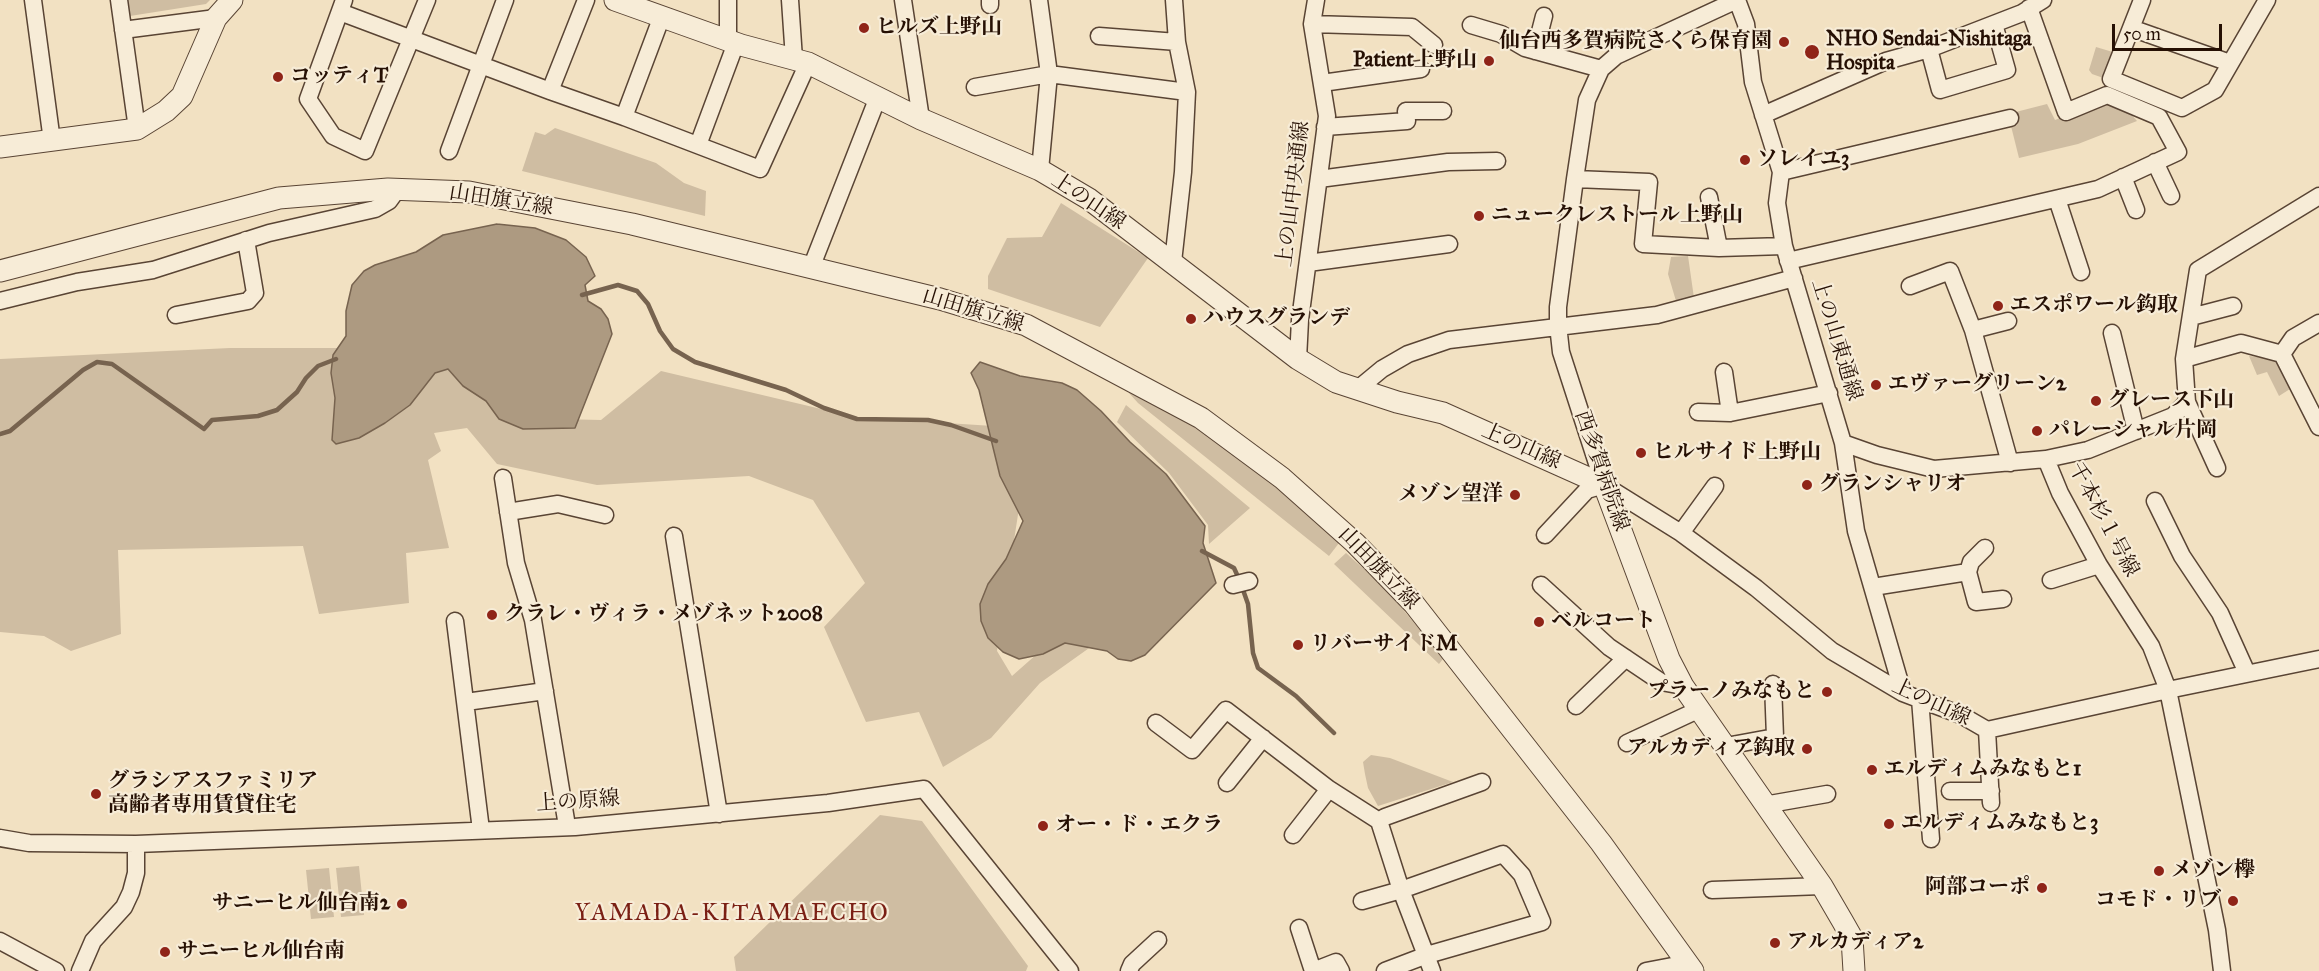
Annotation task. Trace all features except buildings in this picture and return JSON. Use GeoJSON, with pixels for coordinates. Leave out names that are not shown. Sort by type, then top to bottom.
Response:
{"type":"FeatureCollection","features":[{"type":"Feature","properties":{"kind":"street"},"geometry":{"type":"LineString","coordinates":[[33,0],[52,141]]}},
{"type":"Feature","properties":{"kind":"street"},"geometry":{"type":"LineString","coordinates":[[119,0],[137,129]]}},
{"type":"Feature","properties":{"kind":"street"},"geometry":{"type":"LineString","coordinates":[[0,147],[137,129],[166,111],[182,96],[216,18],[232,0]]}},
{"type":"Feature","properties":{"kind":"street"},"geometry":{"type":"LineString","coordinates":[[427,0],[412,38],[365,152],[333,136],[308,99],[342,6],[412,38],[760,169],[801,61],[790,0]]}},
{"type":"Feature","properties":{"kind":"street"},"geometry":{"type":"LineString","coordinates":[[449,152],[505,0]]}},
{"type":"Feature","properties":{"kind":"street"},"geometry":{"type":"LineString","coordinates":[[550,91],[586,0]]}},
{"type":"Feature","properties":{"kind":"street","name":"上の山線"},"geometry":{"type":"LineString","coordinates":[[615,0],[732,41],[801,61],[921,119],[1040,170],[1089,199],[1298,359],[1336,382],[1397,402],[1443,413],[1604,485],[1681,533],[1756,588],[1832,651],[1903,693],[1961,715],[1987,730],[2319,659]]}},
{"type":"Feature","properties":{"kind":"street"},"geometry":{"type":"LineString","coordinates":[[698,145],[732,41],[728,0]]}},
{"type":"Feature","properties":{"kind":"street"},"geometry":{"type":"LineString","coordinates":[[903,0],[921,119]]}},
{"type":"Feature","properties":{"kind":"street"},"geometry":{"type":"LineString","coordinates":[[1039,0],[1048,74],[1040,170]]}},
{"type":"Feature","properties":{"kind":"street"},"geometry":{"type":"LineString","coordinates":[[1173,262],[1183,172],[1188,92],[1177,42],[1174,0]]}},
{"type":"Feature","properties":{"kind":"street","name":"上の山中央通線"},"geometry":{"type":"LineString","coordinates":[[1298,359],[1300,320],[1327,116],[1312,24],[1316,0]]}},
{"type":"Feature","properties":{"kind":"street"},"geometry":{"type":"LineString","coordinates":[[1471,25],[1501,34],[1525,48],[1601,69],[1616,56],[1737,0]]}},
{"type":"Feature","properties":{"kind":"street","name":"上の山東通線"},"geometry":{"type":"LineString","coordinates":[[1737,0],[1746,24],[1753,82],[1781,172],[1777,203],[1786,254],[1843,443],[1856,531],[1903,693]]}},
{"type":"Feature","properties":{"kind":"street"},"geometry":{"type":"LineString","coordinates":[[2142,0],[2111,80],[2182,108],[2215,90],[2267,0]]}},
{"type":"Feature","properties":{"kind":"street"},"geometry":{"type":"LineString","coordinates":[[1575,179],[1649,182],[1643,244],[1786,254],[2098,189],[2178,152],[2159,117],[2107,95],[2066,112],[2036,4],[1994,24],[1929,49],[1886,62],[1763,115]]}},
{"type":"Feature","properties":{"kind":"street"},"geometry":{"type":"LineString","coordinates":[[624,117],[662,16]]}},
{"type":"Feature","properties":{"kind":"street"},"geometry":{"type":"LineString","coordinates":[[1535,51],[1544,16]]}},
{"type":"Feature","properties":{"kind":"street"},"geometry":{"type":"LineString","coordinates":[[123,30],[216,18]]}},
{"type":"Feature","properties":{"kind":"street"},"geometry":{"type":"LineString","coordinates":[[1312,24],[1412,27],[1434,45]]}},
{"type":"Feature","properties":{"kind":"street"},"geometry":{"type":"LineString","coordinates":[[1929,49],[1940,90],[2007,70],[1994,24]]}},
{"type":"Feature","properties":{"kind":"street"},"geometry":{"type":"LineString","coordinates":[[2131,28],[2230,63]]}},
{"type":"Feature","properties":{"kind":"street"},"geometry":{"type":"LineString","coordinates":[[1098,36],[1177,42]]}},
{"type":"Feature","properties":{"kind":"street"},"geometry":{"type":"LineString","coordinates":[[1322,83],[1421,69]]}},
{"type":"Feature","properties":{"kind":"street","name":"西多賀病院線"},"geometry":{"type":"LineString","coordinates":[[1601,69],[1587,100],[1575,179],[1558,307],[1561,352],[1604,485],[1669,659],[1683,686],[1822,886],[1852,938],[1854,971]]}},
{"type":"Feature","properties":{"kind":"street"},"geometry":{"type":"LineString","coordinates":[[975,87],[1048,74],[1188,92]]}},
{"type":"Feature","properties":{"kind":"street"},"geometry":{"type":"LineString","coordinates":[[811,268],[878,97]]}},
{"type":"Feature","properties":{"kind":"street"},"geometry":{"type":"LineString","coordinates":[[1325,128],[1407,121],[1406,111],[1443,111]]}},
{"type":"Feature","properties":{"kind":"street"},"geometry":{"type":"LineString","coordinates":[[1781,172],[2010,118]]}},
{"type":"Feature","properties":{"kind":"street"},"geometry":{"type":"LineString","coordinates":[[1319,179],[1448,162],[1497,161]]}},
{"type":"Feature","properties":{"kind":"street"},"geometry":{"type":"LineString","coordinates":[[2155,162],[2171,196]]}},
{"type":"Feature","properties":{"kind":"street"},"geometry":{"type":"LineString","coordinates":[[2122,177],[2136,210]]}},
{"type":"Feature","properties":{"kind":"street"},"geometry":{"type":"LineString","coordinates":[[0,301],[77,282],[153,270],[294,226],[375,209],[389,201],[397,190]]}},
{"type":"Feature","properties":{"kind":"street","name":"山田旗立線"},"geometry":{"type":"LineString","coordinates":[[0,271],[279,198],[397,190],[469,192],[632,224],[940,299],[1026,325],[1202,418],[1282,478],[1354,543],[1414,604],[1601,843],[1691,967]]}},
{"type":"Feature","properties":{"kind":"street"},"geometry":{"type":"LineString","coordinates":[[2217,468],[2187,402],[2184,359],[2198,270],[2319,196]]}},
{"type":"Feature","properties":{"kind":"street"},"geometry":{"type":"LineString","coordinates":[[1709,197],[1719,248]]}},
{"type":"Feature","properties":{"kind":"street"},"geometry":{"type":"LineString","coordinates":[[2057,199],[2081,272]]}},
{"type":"Feature","properties":{"kind":"street"},"geometry":{"type":"LineString","coordinates":[[176,315],[248,301],[255,293],[246,240]]}},
{"type":"Feature","properties":{"kind":"street"},"geometry":{"type":"LineString","coordinates":[[1308,263],[1449,244]]}},
{"type":"Feature","properties":{"kind":"street"},"geometry":{"type":"LineString","coordinates":[[1910,286],[1950,271],[1973,330],[2010,463]]}},
{"type":"Feature","properties":{"kind":"street"},"geometry":{"type":"LineString","coordinates":[[1359,388],[1382,369],[1408,354],[1449,340],[1558,325],[1658,315],[1794,278]]}},
{"type":"Feature","properties":{"kind":"street"},"geometry":{"type":"LineString","coordinates":[[2191,317],[2233,306]]}},
{"type":"Feature","properties":{"kind":"street"},"geometry":{"type":"LineString","coordinates":[[1973,330],[2008,321]]}},
{"type":"Feature","properties":{"kind":"street"},"geometry":{"type":"LineString","coordinates":[[2282,354],[2293,338],[2319,323]]}},
{"type":"Feature","properties":{"kind":"street"},"geometry":{"type":"LineString","coordinates":[[2112,333],[2136,431]]}},
{"type":"Feature","properties":{"kind":"street"},"geometry":{"type":"LineString","coordinates":[[2184,359],[2241,343],[2282,354],[2319,427]]}},
{"type":"Feature","properties":{"kind":"street"},"geometry":{"type":"LineString","coordinates":[[1724,372],[1730,412]]}},
{"type":"Feature","properties":{"kind":"street"},"geometry":{"type":"LineString","coordinates":[[1698,412],[1730,412],[1829,393]]}},
{"type":"Feature","properties":{"kind":"street"},"geometry":{"type":"LineString","coordinates":[[2046,459],[2088,450],[2136,431],[2173,416],[2187,402]]}},
{"type":"Feature","properties":{"kind":"street","name":"千本杉１号線"},"geometry":{"type":"LineString","coordinates":[[1843,443],[1877,455],[1934,469],[2046,459],[2060,493],[2099,565],[2151,646],[2168,690]]}},
{"type":"Feature","properties":{"kind":"street"},"geometry":{"type":"LineString","coordinates":[[503,478],[516,563],[533,620],[567,826]]}},
{"type":"Feature","properties":{"kind":"street"},"geometry":{"type":"LineString","coordinates":[[1545,535],[1587,490],[1604,485]]}},
{"type":"Feature","properties":{"kind":"street"},"geometry":{"type":"LineString","coordinates":[[1681,533],[1714,486]]}},
{"type":"Feature","properties":{"kind":"street"},"geometry":{"type":"LineString","coordinates":[[2155,501],[2182,556],[2220,613],[2247,673]]}},
{"type":"Feature","properties":{"kind":"street"},"geometry":{"type":"LineString","coordinates":[[508,512],[558,504],[605,515]]}},
{"type":"Feature","properties":{"kind":"street"},"geometry":{"type":"LineString","coordinates":[[674,536],[719,814]]}},
{"type":"Feature","properties":{"kind":"street"},"geometry":{"type":"LineString","coordinates":[[1986,548],[1971,562],[1968,572],[1976,602],[2002,598]]}},
{"type":"Feature","properties":{"kind":"street"},"geometry":{"type":"LineString","coordinates":[[2051,580],[2099,565]]}},
{"type":"Feature","properties":{"kind":"street"},"geometry":{"type":"LineString","coordinates":[[1873,587],[1968,572]]}},
{"type":"Feature","properties":{"kind":"street"},"geometry":{"type":"LineString","coordinates":[[1541,585],[1609,647],[1661,682],[1683,686]]}},
{"type":"Feature","properties":{"kind":"street"},"geometry":{"type":"LineString","coordinates":[[455,621],[481,830]]}},
{"type":"Feature","properties":{"kind":"street"},"geometry":{"type":"LineString","coordinates":[[1576,706],[1626,658]]}},
{"type":"Feature","properties":{"kind":"street"},"geometry":{"type":"LineString","coordinates":[[1726,746],[1775,737],[1773,684]]}},
{"type":"Feature","properties":{"kind":"street"},"geometry":{"type":"LineString","coordinates":[[2168,690],[2217,930],[2222,971]]}},
{"type":"Feature","properties":{"kind":"street"},"geometry":{"type":"LineString","coordinates":[[466,702],[545,692]]}},
{"type":"Feature","properties":{"kind":"street"},"geometry":{"type":"LineString","coordinates":[[1920,699],[1931,839]]}},
{"type":"Feature","properties":{"kind":"street"},"geometry":{"type":"LineString","coordinates":[[1627,743],[1700,709]]}},
{"type":"Feature","properties":{"kind":"street"},"geometry":{"type":"LineString","coordinates":[[1156,723],[1192,750],[1226,710],[1329,789],[1379,822],[1401,890],[1430,963]]}},
{"type":"Feature","properties":{"kind":"street"},"geometry":{"type":"LineString","coordinates":[[1950,791],[1991,797],[1987,730]]}},
{"type":"Feature","properties":{"kind":"street"},"geometry":{"type":"LineString","coordinates":[[1227,783],[1263,738]]}},
{"type":"Feature","properties":{"kind":"street"},"geometry":{"type":"LineString","coordinates":[[1379,822],[1385,817],[1482,782]]}},
{"type":"Feature","properties":{"kind":"street","name":"上の原線"},"geometry":{"type":"LineString","coordinates":[[0,838],[29,843],[136,844],[567,826],[828,803],[924,789],[1070,971]]}},
{"type":"Feature","properties":{"kind":"street"},"geometry":{"type":"LineString","coordinates":[[1293,835],[1329,789]]}},
{"type":"Feature","properties":{"kind":"street"},"geometry":{"type":"LineString","coordinates":[[1764,804],[1827,794]]}},
{"type":"Feature","properties":{"kind":"street"},"geometry":{"type":"LineString","coordinates":[[80,971],[93,941],[124,907],[131,892],[136,873],[136,844]]}},
{"type":"Feature","properties":{"kind":"street"},"geometry":{"type":"LineString","coordinates":[[1362,901],[1401,890],[1503,854],[1522,875],[1542,922],[1430,963],[1385,971]]}},
{"type":"Feature","properties":{"kind":"street"},"geometry":{"type":"LineString","coordinates":[[1712,890],[1822,886]]}},
{"type":"Feature","properties":{"kind":"street"},"geometry":{"type":"LineString","coordinates":[[1299,928],[1313,971],[1336,962],[1341,971]]}},
{"type":"Feature","properties":{"kind":"street"},"geometry":{"type":"LineString","coordinates":[[1129,971],[1132,964],[1158,940]]}},
{"type":"Feature","properties":{"kind":"street"},"geometry":{"type":"LineString","coordinates":[[0,941],[56,971]]}},
{"type":"Feature","properties":{"kind":"street"},"geometry":{"type":"LineString","coordinates":[[1646,971],[1691,967]]}},
{"type":"Feature","properties":{"kind":"shaded area"},"geometry":{"type":"Polygon","coordinates":[[[128,0],[210,0],[206,4],[130,16],[128,0]]]}},
{"type":"Feature","properties":{"kind":"shaded area"},"geometry":{"type":"Polygon","coordinates":[[[2096,47],[2116,53],[2109,80],[2092,74],[2089,70],[2096,47]]]}},
{"type":"Feature","properties":{"kind":"shaded area"},"geometry":{"type":"Polygon","coordinates":[[[2105,100],[2130,113],[2137,121],[2078,144],[2019,158],[2008,114],[2047,104],[2055,120],[2105,100]]]}},
{"type":"Feature","properties":{"kind":"shaded area"},"geometry":{"type":"Polygon","coordinates":[[[555,128],[656,163],[684,183],[706,191],[705,216],[522,171],[535,132],[545,135],[555,128]]]}},
{"type":"Feature","properties":{"kind":"shaded area"},"geometry":{"type":"Polygon","coordinates":[[[1061,203],[1148,258],[1100,327],[988,289],[988,276],[1007,238],[1042,237],[1061,203]]]}},
{"type":"Feature","properties":{"kind":"shaded area"},"geometry":{"type":"Polygon","coordinates":[[[497,224],[535,228],[566,240],[586,257],[595,276],[585,285],[588,301],[601,309],[608,319],[612,334],[575,428],[523,429],[499,419],[486,401],[463,386],[448,369],[435,373],[410,405],[385,423],[359,438],[336,444],[332,440],[335,398],[331,373],[333,355],[346,336],[346,311],[352,285],[364,271],[375,265],[416,252],[443,235],[497,224]]]}},
{"type":"Feature","properties":{"kind":"shaded area"},"geometry":{"type":"Polygon","coordinates":[[[1688,256],[1694,298],[1676,301],[1668,274],[1671,257],[1688,256]]]}},
{"type":"Feature","properties":{"kind":"shaded area"},"geometry":{"type":"Polygon","coordinates":[[[230,348],[358,348],[439,354],[516,418],[601,420],[661,371],[855,417],[1008,427],[1021,495],[997,651],[1012,676],[1072,623],[1099,641],[1040,683],[991,738],[943,767],[919,712],[866,722],[824,627],[865,583],[813,500],[749,476],[597,485],[568,479],[497,464],[467,428],[434,433],[441,451],[428,460],[449,548],[406,553],[409,603],[319,614],[303,546],[118,550],[121,634],[71,651],[44,636],[0,632],[0,359],[230,348]]]}},
{"type":"Feature","properties":{"kind":"shaded area"},"geometry":{"type":"Polygon","coordinates":[[[2249,356],[2275,359],[2290,389],[2279,396],[2267,372],[2257,375],[2249,356]]]}},
{"type":"Feature","properties":{"kind":"shaded area"},"geometry":{"type":"Polygon","coordinates":[[[980,362],[1020,376],[1062,383],[1077,390],[1166,474],[1205,526],[1203,543],[1216,583],[1145,655],[1131,661],[1118,659],[1107,651],[1065,643],[1043,654],[1019,659],[1003,652],[988,638],[981,621],[980,604],[988,584],[1006,559],[1023,521],[1000,476],[979,390],[971,373],[980,362]]]}},
{"type":"Feature","properties":{"kind":"shaded area"},"geometry":{"type":"Polygon","coordinates":[[[1131,388],[1219,441],[1313,517],[1339,543],[1329,556],[1138,403],[1129,393],[1131,388]]]}},
{"type":"Feature","properties":{"kind":"shaded area"},"geometry":{"type":"Polygon","coordinates":[[[1126,405],[1250,508],[1209,544],[1208,525],[1169,473],[1117,422],[1126,405]]]}},
{"type":"Feature","properties":{"kind":"shaded area"},"geometry":{"type":"Polygon","coordinates":[[[1346,553],[1385,588],[1443,659],[1439,664],[1334,564],[1346,553]]]}},
{"type":"Feature","properties":{"kind":"shaded area"},"geometry":{"type":"Polygon","coordinates":[[[1371,755],[1390,758],[1453,782],[1378,806],[1368,788],[1363,762],[1371,755]]]}},
{"type":"Feature","properties":{"kind":"shaded area"},"geometry":{"type":"Polygon","coordinates":[[[880,815],[922,821],[1028,966],[1026,971],[736,971],[734,957],[880,815]]]}},
{"type":"Feature","properties":{"kind":"shaded area"},"geometry":{"type":"Polygon","coordinates":[[[359,866],[364,915],[341,917],[336,868],[359,866]]]}},
{"type":"Feature","properties":{"kind":"shaded area"},"geometry":{"type":"Polygon","coordinates":[[[329,868],[334,917],[311,919],[306,870],[329,868]]]}},
{"type":"Feature","properties":{"kind":"waterway"},"geometry":{"type":"LineString","coordinates":[[582,295],[618,285],[637,291],[648,304],[660,331],[673,349],[695,362],[786,390],[824,408],[857,419],[928,420],[951,425],[996,441]]}},
{"type":"Feature","properties":{"kind":"waterway"},"geometry":{"type":"LineString","coordinates":[[0,434],[10,431],[83,370],[97,362],[112,364],[204,429],[212,420],[258,416],[277,410],[297,392],[318,366],[336,359]]}},
{"type":"Feature","properties":{"kind":"waterway"},"geometry":{"type":"LineString","coordinates":[[1202,551],[1234,568],[1239,579]]}},
{"type":"Feature","properties":{"kind":"waterway"},"geometry":{"type":"LineString","coordinates":[[1242,587],[1248,604],[1253,653],[1258,668],[1296,696],[1334,733]]}},
{"type":"Feature","properties":{"kind":"place","name":"ヒルズ上野山"},"geometry":{"type":"Point","coordinates":[864,28]}},
{"type":"Feature","properties":{"kind":"place","name":"仙台西多賀病院さくら保育園"},"geometry":{"type":"Point","coordinates":[1784,42]}},
{"type":"Feature","properties":{"kind":"place","name":"NHO Sendai-Nishitaga Hospita"},"geometry":{"type":"Point","coordinates":[1812,52]}},
{"type":"Feature","properties":{"kind":"place","name":"Patient上野山"},"geometry":{"type":"Point","coordinates":[1489,61]}},
{"type":"Feature","properties":{"kind":"place","name":"コッティT"},"geometry":{"type":"Point","coordinates":[278,77]}},
{"type":"Feature","properties":{"kind":"place","name":"ソレイユ3"},"geometry":{"type":"Point","coordinates":[1745,160]}},
{"type":"Feature","properties":{"kind":"place","name":"ニュークレストール上野山"},"geometry":{"type":"Point","coordinates":[1479,216]}},
{"type":"Feature","properties":{"kind":"place","name":"エスポワール鈎取"},"geometry":{"type":"Point","coordinates":[1998,306]}},
{"type":"Feature","properties":{"kind":"place","name":"ハウスグランデ"},"geometry":{"type":"Point","coordinates":[1191,319]}},
{"type":"Feature","properties":{"kind":"place","name":"エヴァーグリーン2"},"geometry":{"type":"Point","coordinates":[1876,385]}},
{"type":"Feature","properties":{"kind":"place","name":"グレース下山"},"geometry":{"type":"Point","coordinates":[2096,401]}},
{"type":"Feature","properties":{"kind":"place","name":"パレーシャル片岡"},"geometry":{"type":"Point","coordinates":[2037,431]}},
{"type":"Feature","properties":{"kind":"place","name":"ヒルサイド上野山"},"geometry":{"type":"Point","coordinates":[1641,453]}},
{"type":"Feature","properties":{"kind":"place","name":"グランシャリオ"},"geometry":{"type":"Point","coordinates":[1807,485]}},
{"type":"Feature","properties":{"kind":"place","name":"メゾン望洋"},"geometry":{"type":"Point","coordinates":[1515,495]}},
{"type":"Feature","properties":{"kind":"place","name":"クラレ・ヴィラ・メゾネット2008"},"geometry":{"type":"Point","coordinates":[492,615]}},
{"type":"Feature","properties":{"kind":"place","name":"ベルコート"},"geometry":{"type":"Point","coordinates":[1539,622]}},
{"type":"Feature","properties":{"kind":"place","name":"リバーサイドM"},"geometry":{"type":"Point","coordinates":[1298,645]}},
{"type":"Feature","properties":{"kind":"place","name":"プラーノみなもと"},"geometry":{"type":"Point","coordinates":[1827,692]}},
{"type":"Feature","properties":{"kind":"place","name":"アルカディア鈎取"},"geometry":{"type":"Point","coordinates":[1807,749]}},
{"type":"Feature","properties":{"kind":"place","name":"エルディムみなもと1"},"geometry":{"type":"Point","coordinates":[1872,770]}},
{"type":"Feature","properties":{"kind":"place","name":"グラシアスファミリア 高齢者専用賃貸住宅"},"geometry":{"type":"Point","coordinates":[96,794]}},
{"type":"Feature","properties":{"kind":"place","name":"エルディムみなもと3"},"geometry":{"type":"Point","coordinates":[1889,824]}},
{"type":"Feature","properties":{"kind":"place","name":"オー・ド・エクラ"},"geometry":{"type":"Point","coordinates":[1043,826]}},
{"type":"Feature","properties":{"kind":"place","name":"メゾン欅"},"geometry":{"type":"Point","coordinates":[2159,871]}},
{"type":"Feature","properties":{"kind":"place","name":"阿部コーポ"},"geometry":{"type":"Point","coordinates":[2042,888]}},
{"type":"Feature","properties":{"kind":"place","name":"コモド・リブ"},"geometry":{"type":"Point","coordinates":[2233,901]}},
{"type":"Feature","properties":{"kind":"place","name":"サニーヒル仙台南2"},"geometry":{"type":"Point","coordinates":[402,904]}},
{"type":"Feature","properties":{"kind":"place","name":"アルカディア2"},"geometry":{"type":"Point","coordinates":[1775,943]}},
{"type":"Feature","properties":{"kind":"place","name":"サニーヒル仙台南"},"geometry":{"type":"Point","coordinates":[165,952]}},
{"type":"Feature","properties":{"kind":"district","name":"YAMADA-KITAMAECHO"},"geometry":{"type":"Point","coordinates":[732,914]}}]}
